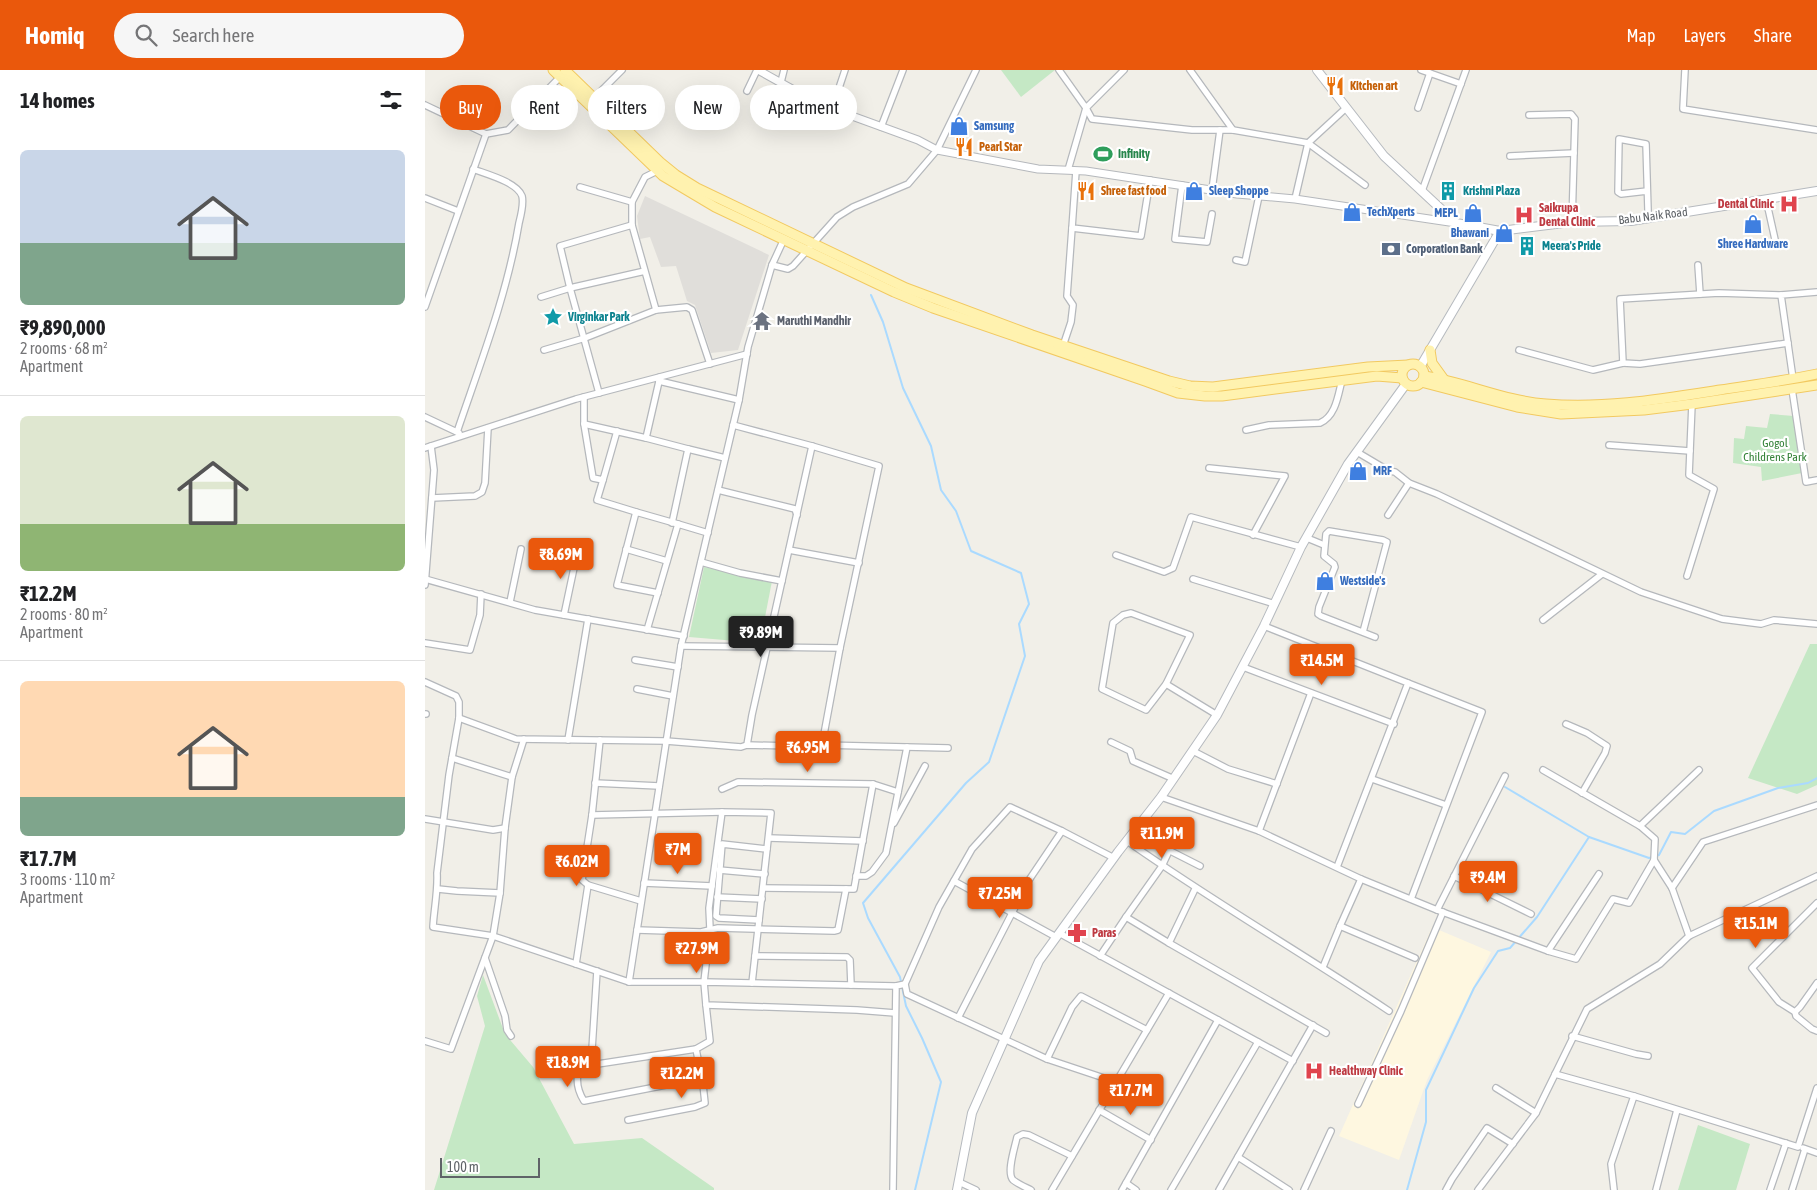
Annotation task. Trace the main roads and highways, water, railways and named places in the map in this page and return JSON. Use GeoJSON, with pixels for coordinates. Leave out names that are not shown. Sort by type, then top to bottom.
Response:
{"type":"FeatureCollection","features":[{"type":"Feature","properties":{"kind":"main road"},"geometry":{"type":"LineString","coordinates":[[553,70],[563,74],[593,99],[676,175],[893,292],[933,308],[1178,393],[1222,396],[1377,376],[1404,381],[1416,386],[1422,375],[1430,350],[1500,231]]}},
{"type":"Feature","properties":{"kind":"main road","name":"Babu Naik Road"},"geometry":{"type":"LineString","coordinates":[[1317,70],[1384,156],[1456,223],[1500,231],[1572,222],[1631,221],[1817,191]]}},
{"type":"Feature","properties":{"kind":"main road"},"geometry":{"type":"LineString","coordinates":[[563,74],[657,171],[677,186],[715,207],[784,240],[811,247],[906,288],[1063,346],[1169,381],[1200,387],[1369,367],[1414,364],[1422,375],[1517,407],[1561,414],[1644,410],[1692,404],[1792,384],[1817,374]]}},
{"type":"Feature","properties":{"kind":"main road"},"geometry":{"type":"LineString","coordinates":[[1430,350],[1435,368],[1445,381]]}},
{"type":"Feature","properties":{"kind":"main road"},"geometry":{"type":"LineString","coordinates":[[958,1186],[972,1113],[1039,961],[1113,858],[1174,779],[1217,715],[1265,626],[1301,548],[1357,452],[1404,381],[1402,371],[1408,365]]}},
{"type":"Feature","properties":{"kind":"main road"},"geometry":{"type":"LineString","coordinates":[[1422,375],[1506,397],[1544,404],[1585,405],[1633,402],[1792,384],[1817,385]]}},
{"type":"Feature","properties":{"kind":"waterway"},"geometry":{"type":"LineString","coordinates":[[871,295],[883,322],[903,388],[931,446],[941,490],[956,511],[971,551],[1021,573],[1029,604],[1019,624],[1025,656],[989,762],[966,783],[863,903],[868,918],[900,977],[906,1006],[941,1082],[915,1190]]}},
{"type":"Feature","properties":{"kind":"waterway"},"geometry":{"type":"LineString","coordinates":[[1505,787],[1589,837],[1649,858],[1659,855],[1671,832],[1685,834],[1714,811],[1778,788],[1808,783],[1817,778]]}},
{"type":"Feature","properties":{"kind":"waterway"},"geometry":{"type":"LineString","coordinates":[[1407,1190],[1426,1122],[1426,1090],[1474,988],[1498,951],[1510,948],[1537,917],[1589,837]]}},
{"type":"Feature","properties":{"kind":"place","name":"Kitchen art"},"geometry":{"type":"Point","coordinates":[1335,86]}},
{"type":"Feature","properties":{"kind":"place","name":"Samsung"},"geometry":{"type":"Point","coordinates":[959,126]}},
{"type":"Feature","properties":{"kind":"place","name":"Pearl Star"},"geometry":{"type":"Point","coordinates":[964,147]}},
{"type":"Feature","properties":{"kind":"place","name":"Infinity"},"geometry":{"type":"Point","coordinates":[1103,154]}},
{"type":"Feature","properties":{"kind":"place","name":"Shree fast food"},"geometry":{"type":"Point","coordinates":[1086,191]}},
{"type":"Feature","properties":{"kind":"place","name":"Sleep Shoppe"},"geometry":{"type":"Point","coordinates":[1194,191]}},
{"type":"Feature","properties":{"kind":"place","name":"Krishni Plaza"},"geometry":{"type":"Point","coordinates":[1448,191]}},
{"type":"Feature","properties":{"kind":"place","name":"Dental Clinic"},"geometry":{"type":"Point","coordinates":[1789,204]}},
{"type":"Feature","properties":{"kind":"place","name":"TechXperts"},"geometry":{"type":"Point","coordinates":[1352,212]}},
{"type":"Feature","properties":{"kind":"place","name":"MEPL"},"geometry":{"type":"Point","coordinates":[1473,213]}},
{"type":"Feature","properties":{"kind":"place","name":"Saikrupa Dental Clinic"},"geometry":{"type":"Point","coordinates":[1524,215]}},
{"type":"Feature","properties":{"kind":"place","name":"Shree Hardware"},"geometry":{"type":"Point","coordinates":[1753,224]}},
{"type":"Feature","properties":{"kind":"place","name":"Bhawani"},"geometry":{"type":"Point","coordinates":[1504,233]}},
{"type":"Feature","properties":{"kind":"place","name":"Meera's Pride"},"geometry":{"type":"Point","coordinates":[1527,246]}},
{"type":"Feature","properties":{"kind":"place","name":"Corporation Bank"},"geometry":{"type":"Point","coordinates":[1391,249]}},
{"type":"Feature","properties":{"kind":"place","name":"Virginkar Park"},"geometry":{"type":"Point","coordinates":[553,317]}},
{"type":"Feature","properties":{"kind":"place","name":"Maruthi Mandhir"},"geometry":{"type":"Point","coordinates":[762,321]}},
{"type":"Feature","properties":{"kind":"place","name":"MRF"},"geometry":{"type":"Point","coordinates":[1358,471]}},
{"type":"Feature","properties":{"kind":"place","name":"Westside's"},"geometry":{"type":"Point","coordinates":[1325,581]}},
{"type":"Feature","properties":{"kind":"place","name":"Paras"},"geometry":{"type":"Point","coordinates":[1077,933]}},
{"type":"Feature","properties":{"kind":"place","name":"Healthway Clinic"},"geometry":{"type":"Point","coordinates":[1314,1071]}},
{"type":"Feature","properties":{"kind":"park label","name":"Gogol Childrens Park"},"geometry":{"type":"Point","coordinates":[1775,450]}}]}
